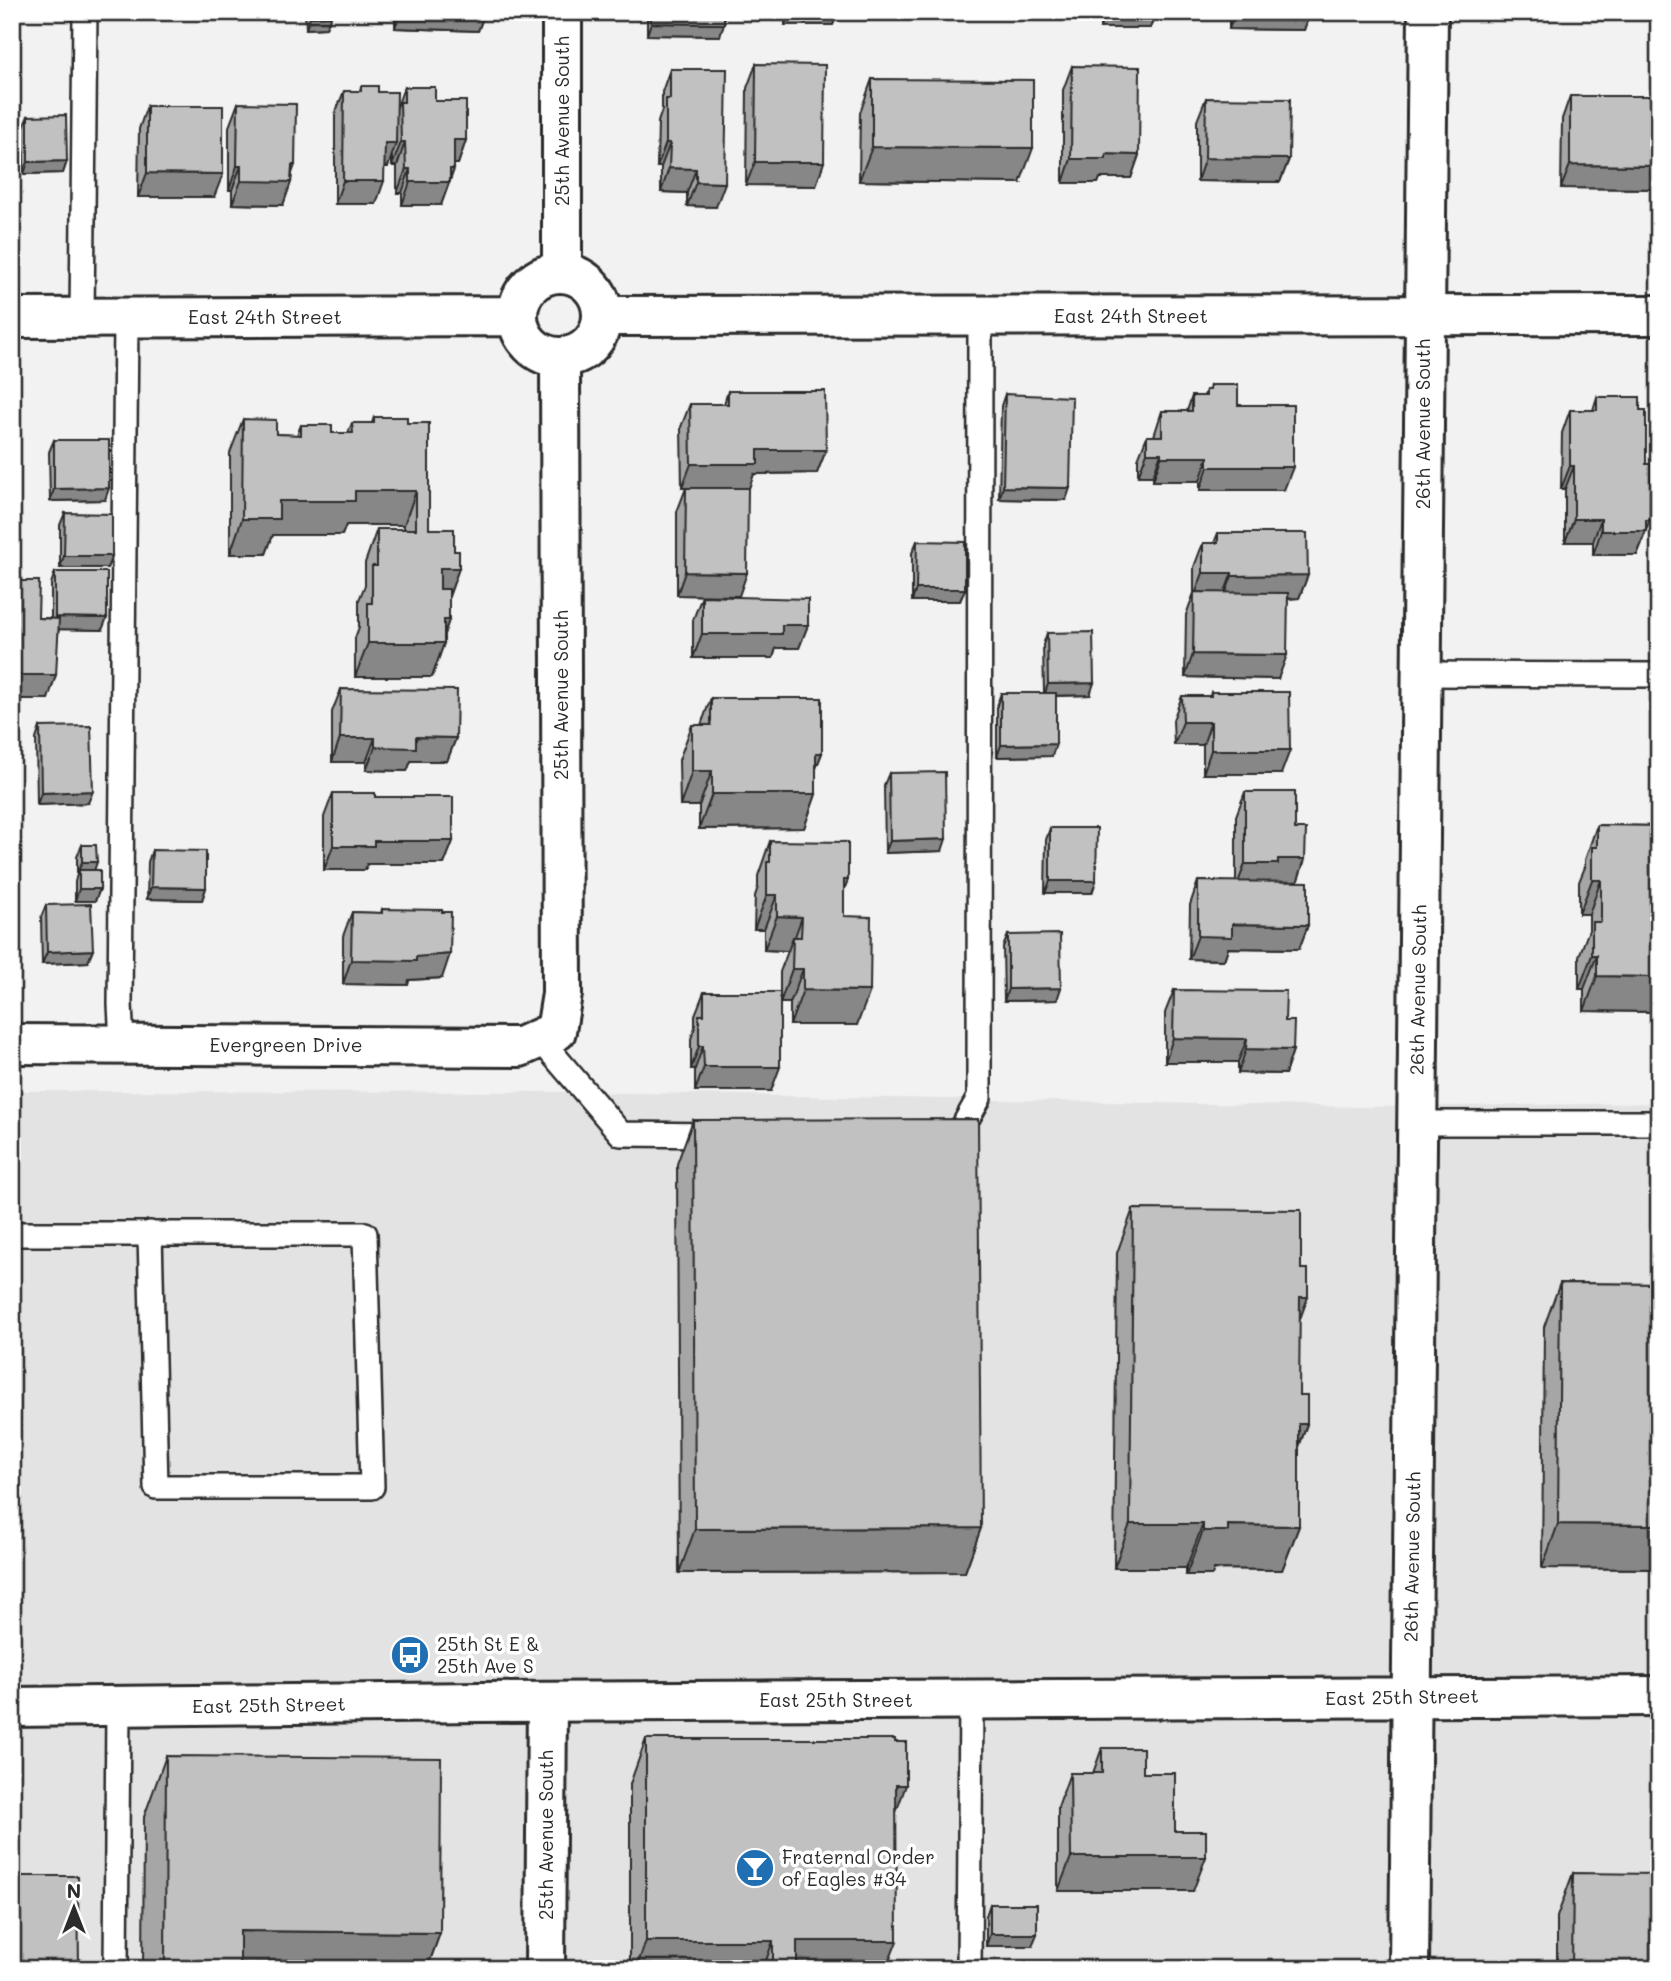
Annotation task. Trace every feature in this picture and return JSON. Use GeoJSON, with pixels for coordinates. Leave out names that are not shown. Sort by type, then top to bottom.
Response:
{"type":"FeatureCollection","features":[{"type":"Feature","properties":{"kind":"street","name":"25th Avenue South"},"geometry":{"type":"LineString","coordinates":[[562,12],[562,273]]}},
{"type":"Feature","properties":{"kind":"street","name":"26th Avenue South"},"geometry":{"type":"LineString","coordinates":[[1409,1969],[1428,12]]}},
{"type":"Feature","properties":{"kind":"street"},"geometry":{"type":"LineString","coordinates":[[562,273],[586,282],[601,303],[602,317],[600,330],[594,341],[584,350],[560,358],[535,350],[520,330],[517,317],[525,290],[547,275],[562,273]]}},
{"type":"Feature","properties":{"kind":"street","name":"East 24th Street"},"geometry":{"type":"LineString","coordinates":[[602,317],[1659,315]]}},
{"type":"Feature","properties":{"kind":"street","name":"East 24th Street"},"geometry":{"type":"LineString","coordinates":[[12,318],[517,317]]}},
{"type":"Feature","properties":{"kind":"street","name":"25th Avenue South"},"geometry":{"type":"LineString","coordinates":[[547,1035],[562,994],[560,358]]}},
{"type":"Feature","properties":{"kind":"street","name":"Evergreen Drive"},"geometry":{"type":"LineString","coordinates":[[12,1044],[520,1047],[547,1035]]}},
{"type":"Feature","properties":{"kind":"street","name":"East 25th Street"},"geometry":{"type":"LineString","coordinates":[[12,1707],[1411,1698],[1485,1695],[1659,1696]]}},
{"type":"Feature","properties":{"kind":"street","name":"25th Avenue South"},"geometry":{"type":"LineString","coordinates":[[545,1969],[547,1702]]}},
{"type":"Feature","properties":{"kind":"lane"},"geometry":{"type":"LineString","coordinates":[[82,318],[85,12]]}},
{"type":"Feature","properties":{"kind":"lane"},"geometry":{"type":"LineString","coordinates":[[930,1137],[957,1137],[979,1098],[980,317]]}},
{"type":"Feature","properties":{"kind":"lane"},"geometry":{"type":"LineString","coordinates":[[122,1044],[120,990],[126,318]]}},
{"type":"Feature","properties":{"kind":"lane"},"geometry":{"type":"LineString","coordinates":[[1422,674],[1659,676]]}},
{"type":"Feature","properties":{"kind":"lane"},"geometry":{"type":"LineString","coordinates":[[547,1035],[621,1134],[742,1135]]}},
{"type":"Feature","properties":{"kind":"lane"},"geometry":{"type":"LineString","coordinates":[[1417,1123],[1659,1123]]}},
{"type":"Feature","properties":{"kind":"lane"},"geometry":{"type":"LineString","coordinates":[[12,1234],[150,1233],[365,1234],[372,1487],[156,1487],[150,1233]]}},
{"type":"Feature","properties":{"kind":"lane"},"geometry":{"type":"LineString","coordinates":[[969,1969],[971,1699]]}},
{"type":"Feature","properties":{"kind":"lane"},"geometry":{"type":"LineString","coordinates":[[116,1969],[118,1707]]}},
{"type":"Feature","properties":{"kind":"shaded area"},"geometry":{"type":"Polygon","coordinates":[[[12,1091],[591,1092],[1362,1107],[1659,1103],[1659,1969],[12,1969],[12,1091]]]}},
{"type":"Feature","properties":{"kind":"building"},"geometry":{"type":"Polygon","coordinates":[[[310,12],[331,12],[331,16],[310,17],[310,12]]]}},
{"type":"Feature","properties":{"kind":"building"},"geometry":{"type":"Polygon","coordinates":[[[651,12],[724,12],[724,24],[651,23],[651,12]]]}},
{"type":"Feature","properties":{"kind":"building"},"geometry":{"type":"Polygon","coordinates":[[[837,12],[837,13],[789,13],[837,12]]]}},
{"type":"Feature","properties":{"kind":"building"},"geometry":{"type":"Polygon","coordinates":[[[1104,12],[1155,12],[1155,16],[1104,16],[1104,12]]]}},
{"type":"Feature","properties":{"kind":"building"},"geometry":{"type":"Polygon","coordinates":[[[1233,12],[1308,12],[1308,18],[1233,17],[1233,12]]]}},
{"type":"Feature","properties":{"kind":"building"},"geometry":{"type":"Polygon","coordinates":[[[756,64],[825,65],[824,162],[755,162],[756,64]]]}},
{"type":"Feature","properties":{"kind":"building"},"geometry":{"type":"Polygon","coordinates":[[[1072,66],[1140,67],[1139,155],[1106,154],[1106,159],[1071,159],[1072,66]]]}},
{"type":"Feature","properties":{"kind":"building"},"geometry":{"type":"Polygon","coordinates":[[[670,69],[727,69],[725,183],[696,182],[696,169],[669,168],[666,99],[670,99],[670,69]]]}},
{"type":"Feature","properties":{"kind":"building"},"geometry":{"type":"Polygon","coordinates":[[[872,79],[1033,80],[1033,148],[872,147],[872,79]]]}},
{"type":"Feature","properties":{"kind":"building"},"geometry":{"type":"Polygon","coordinates":[[[361,86],[378,86],[378,92],[397,92],[396,143],[385,143],[384,181],[343,181],[344,91],[361,91],[361,86]]]}},
{"type":"Feature","properties":{"kind":"building"},"geometry":{"type":"Polygon","coordinates":[[[404,87],[435,87],[435,101],[466,101],[466,140],[454,140],[454,169],[450,169],[450,182],[410,182],[410,169],[406,169],[405,142],[401,142],[400,102],[404,102],[404,87]]]}},
{"type":"Feature","properties":{"kind":"building"},"geometry":{"type":"Polygon","coordinates":[[[1570,96],[1659,96],[1659,166],[1570,165],[1570,96]]]}},
{"type":"Feature","properties":{"kind":"building"},"geometry":{"type":"Polygon","coordinates":[[[1206,98],[1290,99],[1289,159],[1205,158],[1206,98]]]}},
{"type":"Feature","properties":{"kind":"building"},"geometry":{"type":"Polygon","coordinates":[[[238,103],[296,104],[295,165],[292,165],[291,182],[241,181],[241,166],[237,166],[238,103]]]}},
{"type":"Feature","properties":{"kind":"building"},"geometry":{"type":"Polygon","coordinates":[[[147,106],[223,106],[223,174],[147,173],[147,106]]]}},
{"type":"Feature","properties":{"kind":"building"},"geometry":{"type":"Polygon","coordinates":[[[66,115],[67,161],[28,162],[28,116],[66,115]]]}},
{"type":"Feature","properties":{"kind":"building"},"geometry":{"type":"Polygon","coordinates":[[[1210,385],[1238,385],[1238,405],[1293,405],[1293,467],[1208,467],[1208,457],[1161,457],[1161,453],[1147,453],[1147,436],[1162,436],[1162,411],[1192,411],[1192,396],[1206,396],[1210,385]]]}},
{"type":"Feature","properties":{"kind":"building"},"geometry":{"type":"Polygon","coordinates":[[[728,391],[825,391],[826,450],[758,450],[758,464],[691,464],[690,404],[728,404],[728,391]]]}},
{"type":"Feature","properties":{"kind":"building"},"geometry":{"type":"Polygon","coordinates":[[[1005,394],[1072,397],[1070,488],[1003,487],[1005,394]]]}},
{"type":"Feature","properties":{"kind":"building"},"geometry":{"type":"Polygon","coordinates":[[[1597,397],[1640,397],[1640,410],[1646,410],[1646,464],[1651,464],[1650,520],[1646,520],[1646,531],[1601,531],[1601,519],[1574,519],[1570,410],[1597,410],[1597,397]]]}},
{"type":"Feature","properties":{"kind":"building"},"geometry":{"type":"Polygon","coordinates":[[[374,417],[407,417],[407,423],[429,423],[429,529],[454,529],[454,551],[459,551],[459,568],[440,568],[440,589],[449,589],[449,620],[444,620],[444,643],[368,643],[368,603],[372,603],[372,566],[377,566],[377,529],[416,529],[416,491],[355,491],[355,501],[279,501],[279,519],[242,519],[243,419],[276,420],[276,434],[301,435],[301,425],[332,425],[332,433],[353,433],[352,423],[374,423],[374,417]]]}},
{"type":"Feature","properties":{"kind":"building"},"geometry":{"type":"Polygon","coordinates":[[[54,440],[109,440],[109,488],[54,489],[54,440]]]}},
{"type":"Feature","properties":{"kind":"building"},"geometry":{"type":"Polygon","coordinates":[[[686,488],[748,488],[747,573],[685,572],[686,488]]]}},
{"type":"Feature","properties":{"kind":"building"},"geometry":{"type":"Polygon","coordinates":[[[65,513],[112,514],[112,556],[64,556],[65,513]]]}},
{"type":"Feature","properties":{"kind":"building"},"geometry":{"type":"Polygon","coordinates":[[[1218,533],[1307,533],[1308,575],[1232,576],[1232,573],[1203,573],[1203,543],[1218,543],[1218,533]]]}},
{"type":"Feature","properties":{"kind":"building"},"geometry":{"type":"Polygon","coordinates":[[[917,541],[965,542],[965,589],[916,589],[917,541]]]}},
{"type":"Feature","properties":{"kind":"building"},"geometry":{"type":"Polygon","coordinates":[[[55,572],[107,572],[107,618],[55,617],[55,572]]]}},
{"type":"Feature","properties":{"kind":"building"},"geometry":{"type":"Polygon","coordinates":[[[12,581],[39,581],[38,618],[59,619],[56,675],[12,675],[12,581]]]}},
{"type":"Feature","properties":{"kind":"building"},"geometry":{"type":"Polygon","coordinates":[[[1194,592],[1288,593],[1287,655],[1193,654],[1194,592]]]}},
{"type":"Feature","properties":{"kind":"building"},"geometry":{"type":"Polygon","coordinates":[[[702,596],[808,599],[808,625],[782,625],[782,634],[702,634],[702,596]]]}},
{"type":"Feature","properties":{"kind":"building"},"geometry":{"type":"Polygon","coordinates":[[[1093,632],[1094,683],[1048,684],[1047,633],[1093,632]]]}},
{"type":"Feature","properties":{"kind":"building"},"geometry":{"type":"Polygon","coordinates":[[[341,689],[457,690],[456,738],[416,737],[416,748],[375,747],[375,738],[340,738],[341,689]]]}},
{"type":"Feature","properties":{"kind":"building"},"geometry":{"type":"Polygon","coordinates":[[[1211,692],[1289,692],[1290,750],[1211,750],[1211,722],[1183,722],[1182,696],[1211,696],[1211,692]]]}},
{"type":"Feature","properties":{"kind":"building"},"geometry":{"type":"Polygon","coordinates":[[[1001,693],[1056,693],[1056,744],[1001,745],[1001,693]]]}},
{"type":"Feature","properties":{"kind":"building"},"geometry":{"type":"Polygon","coordinates":[[[711,698],[822,698],[822,753],[816,753],[816,794],[712,794],[712,771],[692,771],[692,725],[711,725],[711,698]]]}},
{"type":"Feature","properties":{"kind":"building"},"geometry":{"type":"Polygon","coordinates":[[[91,726],[93,791],[41,793],[40,727],[91,726]]]}},
{"type":"Feature","properties":{"kind":"building"},"geometry":{"type":"Polygon","coordinates":[[[945,772],[946,839],[890,841],[889,773],[945,772]]]}},
{"type":"Feature","properties":{"kind":"building"},"geometry":{"type":"Polygon","coordinates":[[[1245,792],[1295,792],[1295,829],[1306,829],[1305,859],[1278,859],[1278,864],[1245,864],[1245,792]]]}},
{"type":"Feature","properties":{"kind":"building"},"geometry":{"type":"Polygon","coordinates":[[[333,793],[375,793],[375,797],[453,797],[453,841],[374,841],[374,846],[333,846],[333,793]]]}},
{"type":"Feature","properties":{"kind":"building"},"geometry":{"type":"Polygon","coordinates":[[[1597,825],[1659,826],[1659,977],[1597,976],[1597,955],[1592,955],[1592,922],[1601,922],[1601,880],[1592,880],[1592,847],[1597,847],[1597,825]]]}},
{"type":"Feature","properties":{"kind":"building"},"geometry":{"type":"Polygon","coordinates":[[[1050,828],[1097,828],[1096,881],[1050,881],[1050,828]]]}},
{"type":"Feature","properties":{"kind":"building"},"geometry":{"type":"Polygon","coordinates":[[[770,841],[848,842],[844,916],[871,917],[870,991],[803,990],[803,969],[792,969],[793,937],[801,937],[802,917],[777,916],[777,895],[767,895],[770,841]]]}},
{"type":"Feature","properties":{"kind":"building"},"geometry":{"type":"Polygon","coordinates":[[[82,845],[96,845],[97,862],[82,862],[82,845]]]}},
{"type":"Feature","properties":{"kind":"building"},"geometry":{"type":"Polygon","coordinates":[[[152,850],[206,851],[206,888],[151,887],[152,850]]]}},
{"type":"Feature","properties":{"kind":"building"},"geometry":{"type":"Polygon","coordinates":[[[79,870],[100,870],[100,889],[79,889],[79,870]]]}},
{"type":"Feature","properties":{"kind":"building"},"geometry":{"type":"Polygon","coordinates":[[[1198,881],[1308,882],[1308,925],[1232,924],[1232,937],[1198,936],[1198,881]]]}},
{"type":"Feature","properties":{"kind":"building"},"geometry":{"type":"Polygon","coordinates":[[[91,904],[93,950],[47,952],[46,905],[91,904]]]}},
{"type":"Feature","properties":{"kind":"building"},"geometry":{"type":"Polygon","coordinates":[[[382,909],[451,912],[450,954],[416,957],[416,961],[351,960],[352,912],[382,913],[382,909]]]}},
{"type":"Feature","properties":{"kind":"building"},"geometry":{"type":"Polygon","coordinates":[[[1060,934],[1061,988],[1008,989],[1008,935],[1060,934]]]}},
{"type":"Feature","properties":{"kind":"building"},"geometry":{"type":"Polygon","coordinates":[[[1174,990],[1286,991],[1285,1021],[1294,1021],[1293,1050],[1246,1049],[1247,1039],[1173,1038],[1174,990]]]}},
{"type":"Feature","properties":{"kind":"building"},"geometry":{"type":"Polygon","coordinates":[[[704,992],[780,992],[780,1067],[704,1067],[703,1046],[699,1046],[699,1015],[704,1015],[704,992]]]}},
{"type":"Feature","properties":{"kind":"building"},"geometry":{"type":"Polygon","coordinates":[[[978,1119],[981,1528],[695,1529],[693,1120],[978,1119]]]}},
{"type":"Feature","properties":{"kind":"building"},"geometry":{"type":"Polygon","coordinates":[[[1133,1209],[1301,1210],[1301,1269],[1308,1269],[1308,1297],[1300,1297],[1299,1395],[1307,1395],[1307,1424],[1299,1424],[1299,1526],[1228,1525],[1228,1531],[1203,1531],[1203,1524],[1130,1524],[1133,1209]]]}},
{"type":"Feature","properties":{"kind":"building"},"geometry":{"type":"Polygon","coordinates":[[[1560,1283],[1659,1284],[1659,1525],[1558,1524],[1560,1283]]]}},
{"type":"Feature","properties":{"kind":"building","name":"Fraternal Order of Eagles #34"},"geometry":{"type":"Polygon","coordinates":[[[646,1739],[895,1739],[895,1742],[906,1742],[906,1785],[896,1785],[897,1941],[797,1941],[797,1964],[773,1964],[773,1941],[646,1941],[646,1739]]]}},
{"type":"Feature","properties":{"kind":"building"},"geometry":{"type":"Polygon","coordinates":[[[1102,1748],[1143,1748],[1143,1773],[1175,1773],[1175,1831],[1206,1831],[1206,1857],[1071,1857],[1070,1773],[1102,1773],[1102,1748]]]}},
{"type":"Feature","properties":{"kind":"building"},"geometry":{"type":"Polygon","coordinates":[[[166,1756],[441,1758],[440,1933],[240,1931],[240,1969],[165,1969],[166,1756]]]}},
{"type":"Feature","properties":{"kind":"building"},"geometry":{"type":"Polygon","coordinates":[[[1573,1873],[1659,1874],[1659,1969],[1572,1969],[1573,1873]]]}},
{"type":"Feature","properties":{"kind":"building"},"geometry":{"type":"Polygon","coordinates":[[[12,1876],[78,1876],[79,1969],[12,1969],[12,1876]]]}},
{"type":"Feature","properties":{"kind":"building"},"geometry":{"type":"Polygon","coordinates":[[[990,1904],[1037,1904],[1037,1934],[990,1934],[990,1904]]]}},
{"type":"Feature","properties":{"kind":"place","name":"25th St E & 25th Ave S"},"geometry":{"type":"Point","coordinates":[410,1655]}},
{"type":"Feature","properties":{"kind":"place","name":"Fraternal Order of Eagles #34"},"geometry":{"type":"Point","coordinates":[755,1868]}}]}
